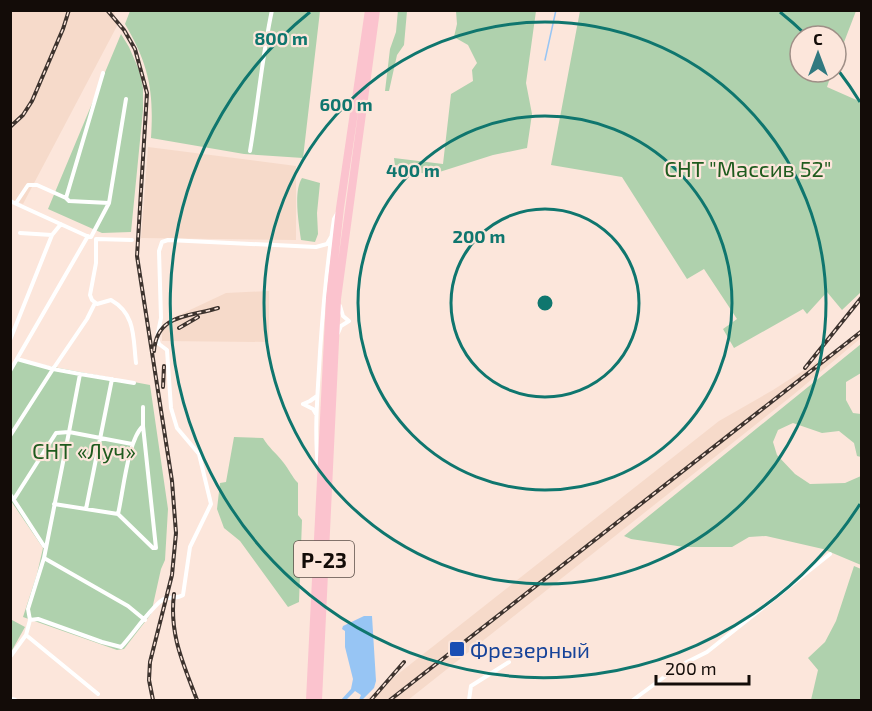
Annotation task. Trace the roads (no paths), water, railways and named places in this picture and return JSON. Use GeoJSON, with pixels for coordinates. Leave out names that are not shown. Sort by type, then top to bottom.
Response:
{"type":"FeatureCollection","features":[{"type":"Feature","properties":{"kind":"highway","name":"Р-23"},"geometry":{"type":"LineString","coordinates":[[310,700],[327,333],[340,208],[369,10]]}},
{"type":"Feature","properties":{"kind":"highway","name":"Р-23"},"geometry":{"type":"LineString","coordinates":[[318,700],[339,285],[376,10]]}},
{"type":"Feature","properties":{"kind":"street"},"geometry":{"type":"LineString","coordinates":[[250,151],[272,10]]}},
{"type":"Feature","properties":{"kind":"street"},"geometry":{"type":"LineString","coordinates":[[66,198],[103,73]]}},
{"type":"Feature","properties":{"kind":"street"},"geometry":{"type":"LineString","coordinates":[[10,371],[92,238],[109,203],[126,99]]}},
{"type":"Feature","properties":{"kind":"street"},"geometry":{"type":"LineString","coordinates":[[109,203],[69,201],[38,185],[28,185],[13,202],[92,238],[132,240]]}},
{"type":"Feature","properties":{"kind":"street"},"geometry":{"type":"LineString","coordinates":[[320,479],[316,441],[317,395],[328,260],[334,219],[340,208]]}},
{"type":"Feature","properties":{"kind":"street"},"geometry":{"type":"LineString","coordinates":[[10,340],[52,235],[61,224]]}},
{"type":"Feature","properties":{"kind":"street"},"geometry":{"type":"LineString","coordinates":[[20,233],[52,235]]}},
{"type":"Feature","properties":{"kind":"street"},"geometry":{"type":"LineString","coordinates":[[30,620],[38,619],[122,647],[163,599],[183,595],[190,546],[211,504],[199,454],[177,428],[171,408],[167,350],[159,344],[157,339],[161,318],[159,251],[162,242],[168,240],[316,247],[327,244],[331,237]]}},
{"type":"Feature","properties":{"kind":"street"},"geometry":{"type":"LineString","coordinates":[[92,238],[96,263],[90,295],[95,303],[101,304],[111,300],[126,313],[131,322],[136,363]]}},
{"type":"Feature","properties":{"kind":"street"},"geometry":{"type":"LineString","coordinates":[[316,247],[324,252],[328,260]]}},
{"type":"Feature","properties":{"kind":"street"},"geometry":{"type":"LineString","coordinates":[[334,351],[341,326],[349,321],[341,313],[339,285]]}},
{"type":"Feature","properties":{"kind":"street"},"geometry":{"type":"LineString","coordinates":[[10,436],[87,319],[95,303]]}},
{"type":"Feature","properties":{"kind":"street"},"geometry":{"type":"LineString","coordinates":[[17,359],[53,369],[134,383]]}},
{"type":"Feature","properties":{"kind":"street"},"geometry":{"type":"LineString","coordinates":[[10,657],[26,635],[30,620],[28,609],[44,558],[80,374]]}},
{"type":"Feature","properties":{"kind":"street"},"geometry":{"type":"LineString","coordinates":[[86,509],[112,379]]}},
{"type":"Feature","properties":{"kind":"street"},"geometry":{"type":"LineString","coordinates":[[316,415],[313,409],[303,404],[317,395]]}},
{"type":"Feature","properties":{"kind":"street"},"geometry":{"type":"LineString","coordinates":[[54,504],[118,514],[153,548],[156,548],[143,407]]}},
{"type":"Feature","properties":{"kind":"street"},"geometry":{"type":"LineString","coordinates":[[118,514],[132,444],[138,430],[143,426]]}},
{"type":"Feature","properties":{"kind":"street"},"geometry":{"type":"LineString","coordinates":[[14,499],[56,433],[69,432],[132,444]]}},
{"type":"Feature","properties":{"kind":"street"},"geometry":{"type":"LineString","coordinates":[[10,494],[45,547]]}},
{"type":"Feature","properties":{"kind":"street"},"geometry":{"type":"LineString","coordinates":[[633,700],[679,666],[707,652],[830,554]]}},
{"type":"Feature","properties":{"kind":"street"},"geometry":{"type":"LineString","coordinates":[[44,558],[128,606],[145,620]]}},
{"type":"Feature","properties":{"kind":"street"},"geometry":{"type":"LineString","coordinates":[[26,635],[98,694]]}},
{"type":"Feature","properties":{"kind":"street"},"geometry":{"type":"LineString","coordinates":[[469,700],[471,686],[509,662]]}},
{"type":"Feature","properties":{"kind":"water"},"geometry":{"type":"Polygon","coordinates":[[[364,616],[372,616],[376,681],[374,688],[362,700],[359,700],[361,695],[355,691],[346,700],[341,700],[351,689],[353,679],[345,647],[345,631],[342,629],[343,626],[364,616]]]}},
{"type":"Feature","properties":{"kind":"waterway"},"geometry":{"type":"LineString","coordinates":[[545,60],[556,10]]}},
{"type":"Feature","properties":{"kind":"railway"},"geometry":{"type":"LineString","coordinates":[[10,127],[23,115],[32,101],[69,10]]}},
{"type":"Feature","properties":{"kind":"railway"},"geometry":{"type":"LineString","coordinates":[[107,10],[124,30],[135,49],[147,93],[137,256],[172,481],[176,533],[172,575],[150,662],[149,680],[153,700]]}},
{"type":"Feature","properties":{"kind":"railway"},"geometry":{"type":"LineString","coordinates":[[805,368],[862,297]]}},
{"type":"Feature","properties":{"kind":"railway"},"geometry":{"type":"LineString","coordinates":[[154,351],[156,339],[168,323],[218,308]]}},
{"type":"Feature","properties":{"kind":"railway"},"geometry":{"type":"LineString","coordinates":[[179,328],[198,317]]}},
{"type":"Feature","properties":{"kind":"railway"},"geometry":{"type":"LineString","coordinates":[[390,700],[862,331]]}},
{"type":"Feature","properties":{"kind":"railway"},"geometry":{"type":"LineString","coordinates":[[163,387],[164,366]]}},
{"type":"Feature","properties":{"kind":"railway"},"geometry":{"type":"LineString","coordinates":[[174,594],[175,635],[197,700]]}},
{"type":"Feature","properties":{"kind":"railway"},"geometry":{"type":"LineString","coordinates":[[371,700],[404,662]]}},
{"type":"Feature","properties":{"kind":"place","name":"Фрезерный"},"geometry":{"type":"Point","coordinates":[457,649]}},
{"type":"Feature","properties":{"kind":"park label","name":"СНТ \"Массив 52\""},"geometry":{"type":"Point","coordinates":[748,168]}},
{"type":"Feature","properties":{"kind":"park label","name":"СНТ «Луч»"},"geometry":{"type":"Point","coordinates":[84,450]}}]}
